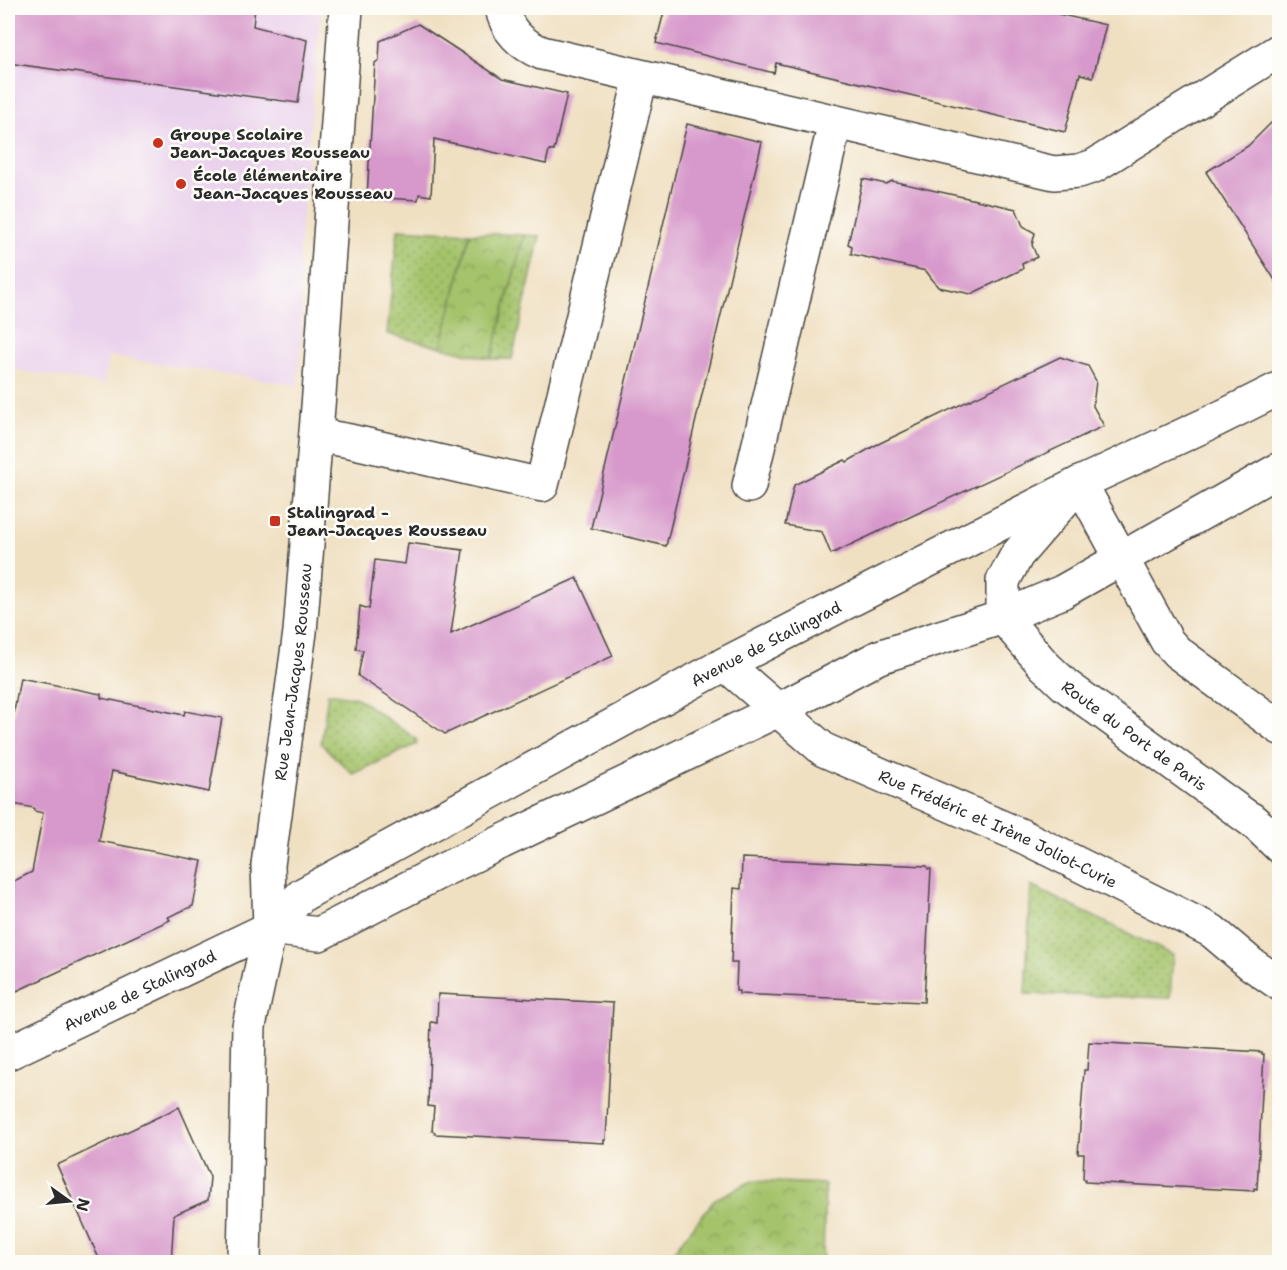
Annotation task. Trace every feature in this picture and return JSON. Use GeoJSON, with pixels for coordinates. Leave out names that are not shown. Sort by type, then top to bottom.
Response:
{"type":"FeatureCollection","features":[{"type":"Feature","properties":{"kind":"main road","name":"Rue Jean-Jacques Rousseau"},"geometry":{"type":"LineString","coordinates":[[244,1263],[249,1026],[270,928],[268,865],[300,632],[346,8]]}},
{"type":"Feature","properties":{"kind":"main road"},"geometry":{"type":"LineString","coordinates":[[502,8],[510,28],[520,41],[531,48],[561,58],[1054,172],[1079,171],[1094,166],[1280,50]]}},
{"type":"Feature","properties":{"kind":"main road"},"geometry":{"type":"LineString","coordinates":[[316,435],[542,485],[641,77]]}},
{"type":"Feature","properties":{"kind":"main road"},"geometry":{"type":"LineString","coordinates":[[749,486],[836,123]]}},
{"type":"Feature","properties":{"kind":"main road","name":"Avenue de Stalingrad"},"geometry":{"type":"LineString","coordinates":[[8,1053],[270,928],[302,895],[725,664],[1080,483],[1280,388]]}},
{"type":"Feature","properties":{"kind":"main road"},"geometry":{"type":"LineString","coordinates":[[270,928],[319,934],[443,870],[778,710],[879,657],[1003,617],[1062,592],[1280,469]]}},
{"type":"Feature","properties":{"kind":"main road"},"geometry":{"type":"LineString","coordinates":[[1003,617],[1002,580],[1017,555],[1080,483],[1167,641],[1280,728]]}},
{"type":"Feature","properties":{"kind":"main road","name":"Route du Port de Paris"},"geometry":{"type":"LineString","coordinates":[[1003,617],[1044,665],[1065,685],[1280,840]]}},
{"type":"Feature","properties":{"kind":"main road","name":"Rue Frédéric et Irène Joliot-Curie"},"geometry":{"type":"LineString","coordinates":[[725,664],[824,750],[1022,836],[1212,932],[1280,984]]}},
{"type":"Feature","properties":{"kind":"main road"},"geometry":{"type":"LineString","coordinates":[[1251,819],[1280,847]]}},
{"type":"Feature","properties":{"kind":"shaded area","name":"Groupe Scolaire Jean-Jacques Rousseau"},"geometry":{"type":"Polygon","coordinates":[[[8,8],[321,8],[299,251],[302,335],[297,385],[108,356],[104,384],[8,369],[8,8]]]}},
{"type":"Feature","properties":{"kind":"green space"},"geometry":{"type":"Polygon","coordinates":[[[398,229],[470,233],[441,347],[387,334],[398,229]]]}},
{"type":"Feature","properties":{"kind":"green space"},"geometry":{"type":"Polygon","coordinates":[[[470,233],[524,235],[491,359],[441,347],[470,233]]]}},
{"type":"Feature","properties":{"kind":"green space"},"geometry":{"type":"Polygon","coordinates":[[[524,235],[540,236],[512,359],[491,359],[524,235]]]}},
{"type":"Feature","properties":{"kind":"green space"},"geometry":{"type":"Polygon","coordinates":[[[328,693],[357,698],[416,739],[417,744],[353,774],[321,744],[328,693]]]}},
{"type":"Feature","properties":{"kind":"green space"},"geometry":{"type":"Polygon","coordinates":[[[1031,886],[1173,955],[1170,998],[1025,994],[1031,886]]]}},
{"type":"Feature","properties":{"kind":"green space"},"geometry":{"type":"Polygon","coordinates":[[[752,1181],[825,1184],[823,1262],[665,1262],[715,1199],[752,1181]]]}},
{"type":"Feature","properties":{"kind":"building"},"geometry":{"type":"Polygon","coordinates":[[[8,8],[255,8],[253,26],[307,40],[298,103],[8,63],[8,8]]]}},
{"type":"Feature","properties":{"kind":"building"},"geometry":{"type":"Polygon","coordinates":[[[665,8],[1032,8],[1106,25],[1093,77],[1080,74],[1065,132],[776,63],[774,73],[656,43],[665,8]]]}},
{"type":"Feature","properties":{"kind":"building"},"geometry":{"type":"Polygon","coordinates":[[[418,24],[502,79],[567,94],[554,151],[549,150],[546,164],[434,139],[431,196],[419,194],[418,200],[367,197],[375,63],[379,60],[380,41],[418,24]]]}},
{"type":"Feature","properties":{"kind":"building"},"geometry":{"type":"Polygon","coordinates":[[[1280,114],[1280,288],[1206,172],[1248,146],[1280,114]]]}},
{"type":"Feature","properties":{"kind":"building"},"geometry":{"type":"Polygon","coordinates":[[[687,124],[762,142],[666,546],[591,528],[687,124]]]}},
{"type":"Feature","properties":{"kind":"building"},"geometry":{"type":"Polygon","coordinates":[[[863,179],[886,184],[892,181],[1016,209],[1023,226],[1035,233],[1032,245],[1037,257],[1022,264],[1023,269],[971,294],[938,287],[926,271],[851,254],[852,246],[848,244],[863,179]]]}},
{"type":"Feature","properties":{"kind":"building"},"geometry":{"type":"Polygon","coordinates":[[[1060,357],[1088,366],[1096,381],[1093,406],[1104,426],[831,554],[822,532],[785,525],[794,485],[845,460],[847,462],[874,446],[1060,357]]]}},
{"type":"Feature","properties":{"kind":"building"},"geometry":{"type":"Polygon","coordinates":[[[408,543],[463,550],[451,634],[577,578],[613,656],[445,734],[358,676],[363,650],[356,649],[360,606],[369,609],[375,560],[405,564],[408,543]]]}},
{"type":"Feature","properties":{"kind":"building"},"geometry":{"type":"Polygon","coordinates":[[[20,678],[101,694],[101,698],[184,715],[185,711],[222,718],[209,792],[112,771],[99,841],[202,861],[193,906],[168,917],[170,920],[8,995],[8,884],[32,872],[43,813],[34,811],[34,808],[8,803],[8,745],[20,678]]]}},
{"type":"Feature","properties":{"kind":"building"},"geometry":{"type":"Polygon","coordinates":[[[742,858],[927,866],[931,869],[924,1002],[739,994],[739,991],[736,991],[737,963],[731,963],[734,888],[741,889],[742,858]]]}},
{"type":"Feature","properties":{"kind":"building"},"geometry":{"type":"Polygon","coordinates":[[[438,994],[613,1003],[606,1140],[604,1143],[435,1134],[432,1131],[434,1107],[428,1106],[431,1022],[437,1023],[438,994]]]}},
{"type":"Feature","properties":{"kind":"building"},"geometry":{"type":"Polygon","coordinates":[[[1089,1042],[1262,1052],[1264,1054],[1257,1189],[1254,1188],[1254,1191],[1085,1182],[1083,1179],[1084,1154],[1078,1154],[1084,1070],[1087,1070],[1089,1042]]]}},
{"type":"Feature","properties":{"kind":"building"},"geometry":{"type":"Polygon","coordinates":[[[179,1107],[210,1177],[208,1200],[174,1215],[171,1263],[101,1263],[57,1165],[179,1107]]]}},
{"type":"Feature","properties":{"kind":"place","name":"Groupe Scolaire Jean-Jacques Rousseau"},"geometry":{"type":"Point","coordinates":[158,143]}},
{"type":"Feature","properties":{"kind":"place","name":"École élémentaire Jean-Jacques Rousseau"},"geometry":{"type":"Point","coordinates":[181,184]}},
{"type":"Feature","properties":{"kind":"place","name":"Stalingrad - Jean-Jacques Rousseau"},"geometry":{"type":"Point","coordinates":[275,521]}}]}
